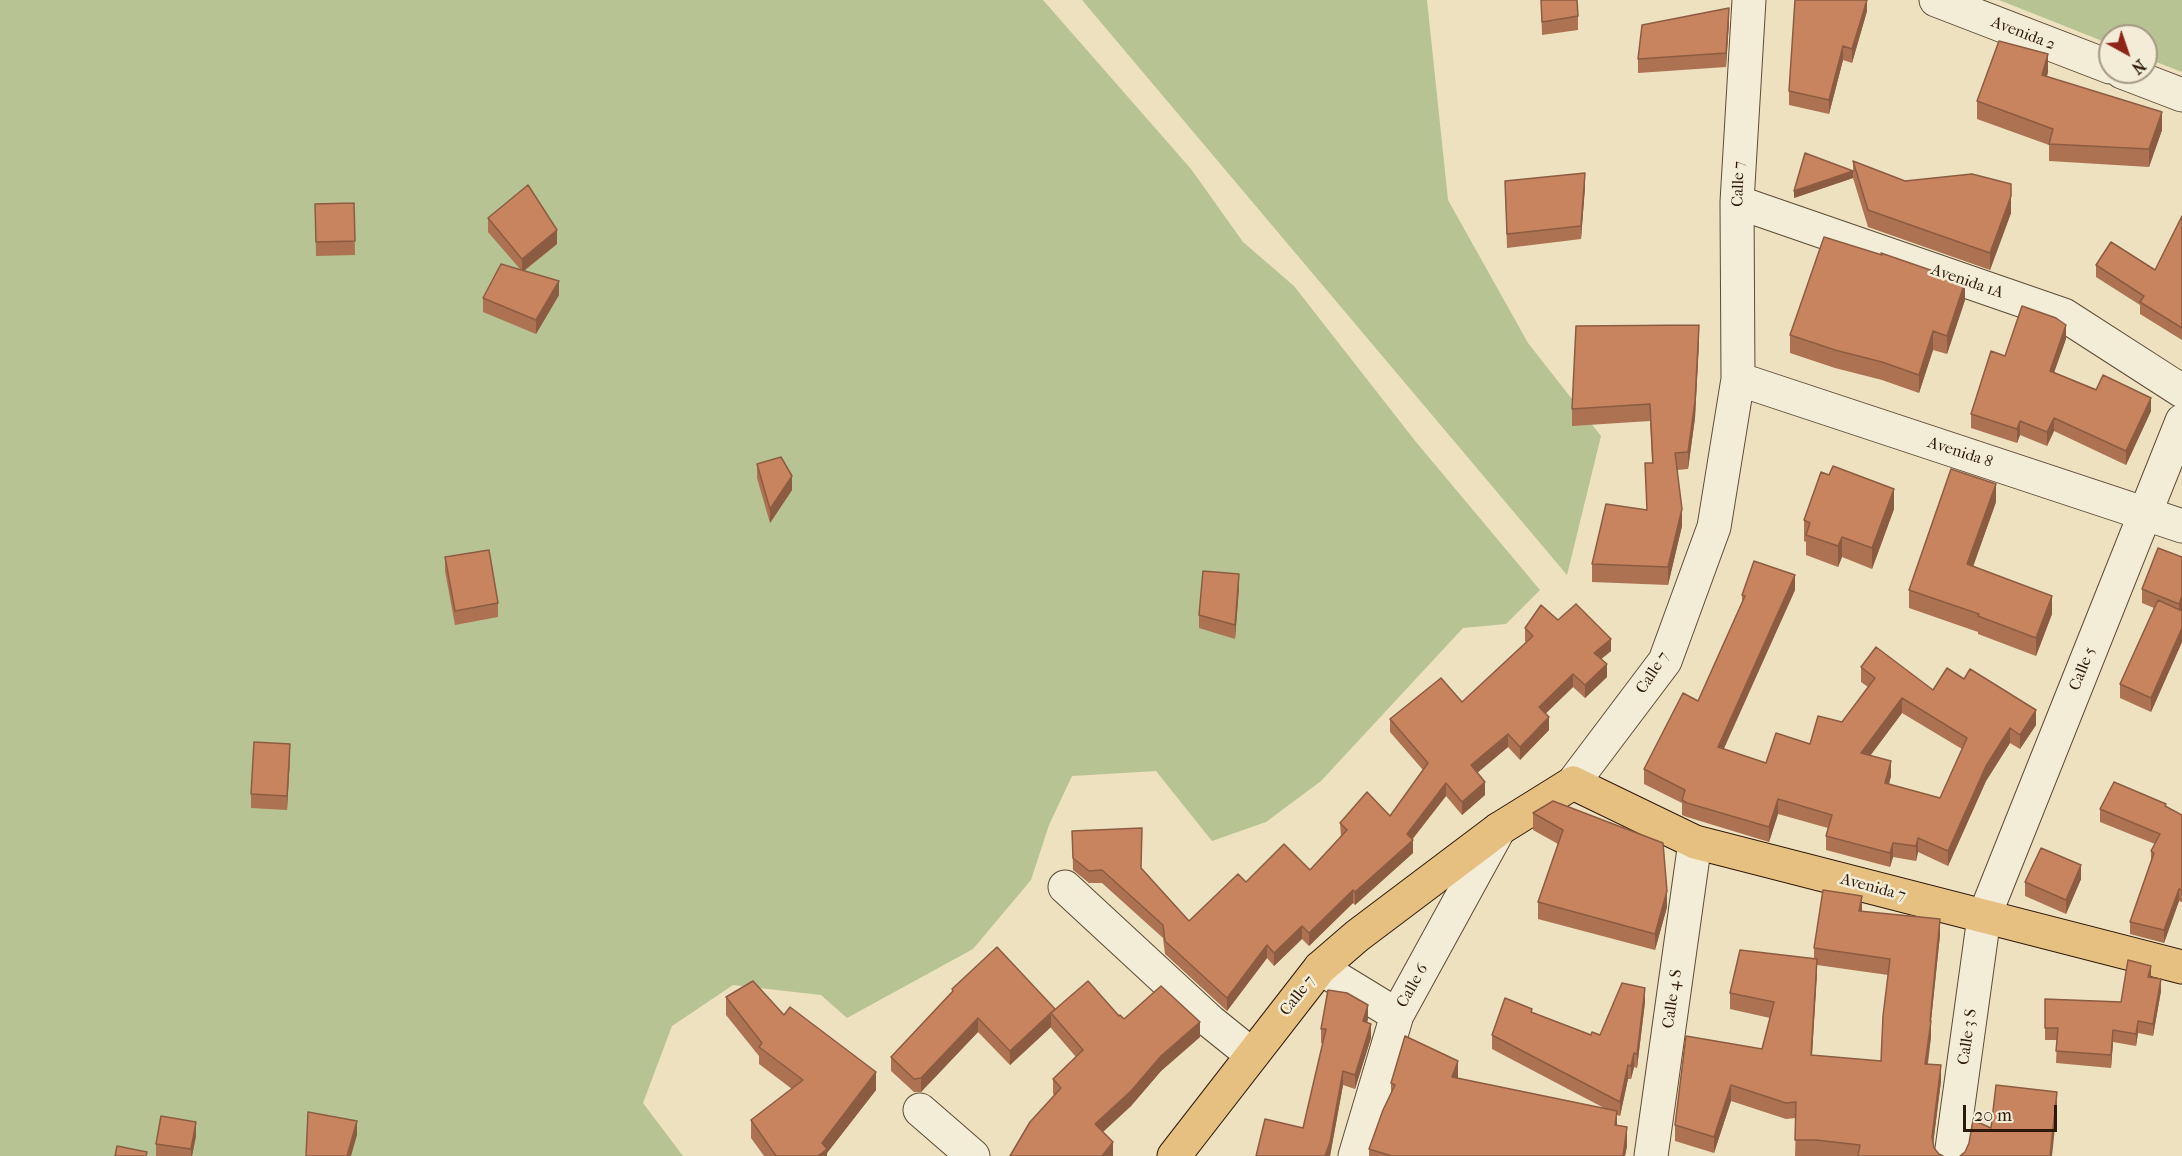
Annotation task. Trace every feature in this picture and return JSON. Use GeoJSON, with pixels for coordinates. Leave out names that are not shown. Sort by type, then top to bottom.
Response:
{"type":"FeatureCollection","features":[{"type":"Feature","properties":{"kind":"main road","name":"Calle 7"},"geometry":{"type":"LineString","coordinates":[[1174,1156],[1320,968],[1357,936],[1500,829],[1573,783]]}},
{"type":"Feature","properties":{"kind":"main road","name":"Avenida 7"},"geometry":{"type":"LineString","coordinates":[[1573,783],[1695,842],[2182,967]]}},
{"type":"Feature","properties":{"kind":"street","name":"Calle 7"},"geometry":{"type":"LineString","coordinates":[[1573,783],[1665,661],[1714,527],[1738,379],[1737,202],[1749,0]]}},
{"type":"Feature","properties":{"kind":"street","name":"Avenida 2"},"geometry":{"type":"LineString","coordinates":[[1936,0],[2098,62]]}},
{"type":"Feature","properties":{"kind":"street"},"geometry":{"type":"LineString","coordinates":[[2153,84],[2182,95]]}},
{"type":"Feature","properties":{"kind":"street","name":"Avenida 1A"},"geometry":{"type":"LineString","coordinates":[[1737,202],[2064,315],[2182,391]]}},
{"type":"Feature","properties":{"kind":"street","name":"Avenida 8"},"geometry":{"type":"LineString","coordinates":[[1738,379],[2182,526]]}},
{"type":"Feature","properties":{"kind":"street","name":"Calle 5"},"geometry":{"type":"LineString","coordinates":[[1984,917],[2182,421]]}},
{"type":"Feature","properties":{"kind":"street","name":"Calle 6"},"geometry":{"type":"LineString","coordinates":[[1355,1156],[1397,1015],[1500,829]]}},
{"type":"Feature","properties":{"kind":"street","name":"Calle 4 S"},"geometry":{"type":"LineString","coordinates":[[1651,1156],[1695,842]]}},
{"type":"Feature","properties":{"kind":"street"},"geometry":{"type":"LineString","coordinates":[[1065,887],[1186,999],[1252,1055]]}},
{"type":"Feature","properties":{"kind":"street","name":"Calle 3 S"},"geometry":{"type":"LineString","coordinates":[[1952,1156],[1984,917]]}},
{"type":"Feature","properties":{"kind":"street"},"geometry":{"type":"LineString","coordinates":[[1320,968],[1397,1015]]}},
{"type":"Feature","properties":{"kind":"street"},"geometry":{"type":"LineString","coordinates":[[921,1110],[973,1156]]}},
{"type":"Feature","properties":{"kind":"green space"},"geometry":{"type":"Polygon","coordinates":[[[0,0],[1043,0],[1191,169],[1243,242],[1294,286],[1416,442],[1540,590],[1506,624],[1463,628],[1321,781],[1266,822],[1212,841],[1156,771],[1072,776],[1049,825],[1031,880],[973,949],[847,1018],[821,995],[733,985],[672,1026],[643,1103],[683,1156],[0,1156],[0,0]]]}},
{"type":"Feature","properties":{"kind":"green space"},"geometry":{"type":"Polygon","coordinates":[[[1082,0],[1427,0],[1448,200],[1528,343],[1601,436],[1567,575],[1082,0]]]}},
{"type":"Feature","properties":{"kind":"green space"},"geometry":{"type":"Polygon","coordinates":[[[1999,0],[2182,0],[2182,72],[2158,63],[2158,24],[2098,24],[2098,39],[1999,0]]]}},
{"type":"Feature","properties":{"kind":"building"},"geometry":{"type":"Polygon","coordinates":[[[1541,0],[1577,0],[1578,16],[1542,22],[1541,0]]]}},
{"type":"Feature","properties":{"kind":"building"},"geometry":{"type":"Polygon","coordinates":[[[1795,0],[1867,0],[1852,49],[1843,46],[1829,100],[1789,91],[1795,0]]]}},
{"type":"Feature","properties":{"kind":"building"},"geometry":{"type":"Polygon","coordinates":[[[1729,8],[1726,53],[1638,59],[1642,25],[1729,8]]]}},
{"type":"Feature","properties":{"kind":"building"},"geometry":{"type":"Polygon","coordinates":[[[1999,41],[2048,54],[2042,75],[2162,112],[2149,149],[2049,144],[2053,129],[1977,101],[1999,41]]]}},
{"type":"Feature","properties":{"kind":"building"},"geometry":{"type":"Polygon","coordinates":[[[1805,153],[1853,171],[1794,191],[1805,153]]]}},
{"type":"Feature","properties":{"kind":"building"},"geometry":{"type":"Polygon","coordinates":[[[1853,161],[1905,181],[1972,174],[2011,184],[2011,196],[1990,253],[1868,210],[1853,161]]]}},
{"type":"Feature","properties":{"kind":"building"},"geometry":{"type":"Polygon","coordinates":[[[1585,173],[1581,226],[1507,234],[1505,181],[1585,173]]]}},
{"type":"Feature","properties":{"kind":"building"},"geometry":{"type":"Polygon","coordinates":[[[528,185],[557,230],[522,259],[488,218],[528,185]]]}},
{"type":"Feature","properties":{"kind":"building"},"geometry":{"type":"Polygon","coordinates":[[[354,203],[355,241],[316,242],[315,204],[354,203]]]}},
{"type":"Feature","properties":{"kind":"building"},"geometry":{"type":"Polygon","coordinates":[[[2182,216],[2182,328],[2140,302],[2144,296],[2096,265],[2111,242],[2155,270],[2182,216]]]}},
{"type":"Feature","properties":{"kind":"building"},"geometry":{"type":"Polygon","coordinates":[[[1824,237],[1882,255],[1881,253],[1965,282],[1947,336],[1933,331],[1919,375],[1790,335],[1824,237]]]}},
{"type":"Feature","properties":{"kind":"building"},"geometry":{"type":"Polygon","coordinates":[[[501,264],[559,281],[536,320],[483,298],[501,264]]]}},
{"type":"Feature","properties":{"kind":"building"},"geometry":{"type":"Polygon","coordinates":[[[2022,306],[2056,318],[2066,325],[2050,371],[2096,390],[2103,375],[2151,398],[2126,451],[2054,418],[2047,432],[2020,421],[2017,429],[1971,414],[1991,351],[2005,356],[2022,306]]]}},
{"type":"Feature","properties":{"kind":"building"},"geometry":{"type":"Polygon","coordinates":[[[1699,325],[1695,401],[1688,452],[1675,453],[1682,509],[1668,567],[1592,564],[1606,504],[1647,510],[1645,463],[1653,463],[1650,404],[1572,409],[1576,326],[1699,325]]]}},
{"type":"Feature","properties":{"kind":"building"},"geometry":{"type":"Polygon","coordinates":[[[781,457],[792,476],[770,509],[757,464],[781,457]]]}},
{"type":"Feature","properties":{"kind":"building"},"geometry":{"type":"Polygon","coordinates":[[[1833,466],[1894,489],[1872,548],[1842,537],[1838,546],[1806,535],[1810,523],[1804,520],[1821,472],[1829,475],[1833,466]]]}},
{"type":"Feature","properties":{"kind":"building"},"geometry":{"type":"Polygon","coordinates":[[[1951,469],[1996,484],[1967,564],[2052,596],[2036,638],[1978,616],[1979,614],[1909,590],[1951,469]]]}},
{"type":"Feature","properties":{"kind":"building"},"geometry":{"type":"Polygon","coordinates":[[[2158,548],[2182,557],[2182,596],[2179,604],[2142,589],[2158,548]]]}},
{"type":"Feature","properties":{"kind":"building"},"geometry":{"type":"Polygon","coordinates":[[[489,550],[498,603],[455,611],[445,557],[489,550]]]}},
{"type":"Feature","properties":{"kind":"building"},"geometry":{"type":"Polygon","coordinates":[[[1754,561],[1795,575],[1718,747],[1766,763],[1776,733],[1810,744],[1818,716],[1842,722],[1875,678],[1861,667],[1876,647],[1933,690],[1947,668],[1964,679],[1970,669],[2036,710],[2020,735],[2010,728],[1986,766],[1948,851],[1918,838],[1916,846],[1893,843],[1890,853],[1826,836],[1832,815],[1778,799],[1769,827],[1687,803],[1682,800],[1685,790],[1644,769],[1683,693],[1698,701],[1745,596],[1742,595],[1754,561]],[[1902,698],[1861,753],[1891,761],[1885,783],[1940,798],[1967,738],[1902,698]]]}},
{"type":"Feature","properties":{"kind":"building"},"geometry":{"type":"Polygon","coordinates":[[[1203,571],[1239,574],[1235,625],[1199,615],[1203,571]]]}},
{"type":"Feature","properties":{"kind":"building"},"geometry":{"type":"Polygon","coordinates":[[[2158,600],[2182,611],[2182,628],[2151,698],[2120,684],[2158,600]]]}},
{"type":"Feature","properties":{"kind":"building"},"geometry":{"type":"Polygon","coordinates":[[[1576,604],[1611,639],[1594,653],[1607,664],[1585,685],[1573,674],[1539,707],[1549,717],[1520,747],[1508,734],[1471,765],[1485,782],[1462,802],[1446,783],[1407,834],[1413,840],[1355,892],[1353,890],[1309,933],[1302,926],[1274,953],[1267,945],[1227,998],[1165,941],[1163,925],[1102,870],[1089,871],[1073,858],[1072,831],[1142,828],[1141,868],[1189,921],[1238,874],[1246,882],[1284,844],[1310,870],[1347,830],[1340,823],[1367,792],[1390,816],[1428,763],[1390,719],[1441,678],[1462,702],[1533,636],[1525,628],[1541,605],[1558,620],[1576,604]]]}},
{"type":"Feature","properties":{"kind":"building"},"geometry":{"type":"Polygon","coordinates":[[[254,742],[290,744],[287,796],[251,794],[254,742]]]}},
{"type":"Feature","properties":{"kind":"building"},"geometry":{"type":"Polygon","coordinates":[[[2114,782],[2166,804],[2165,806],[2182,815],[2182,890],[2179,889],[2164,930],[2130,922],[2154,853],[2151,851],[2160,834],[2100,809],[2114,782]]]}},
{"type":"Feature","properties":{"kind":"building"},"geometry":{"type":"Polygon","coordinates":[[[1553,801],[1663,843],[1667,891],[1655,934],[1538,902],[1563,830],[1533,813],[1553,801]]]}},
{"type":"Feature","properties":{"kind":"building"},"geometry":{"type":"Polygon","coordinates":[[[2041,848],[2081,865],[2066,900],[2025,882],[2041,848]]]}},
{"type":"Feature","properties":{"kind":"building"},"geometry":{"type":"Polygon","coordinates":[[[1823,890],[1862,896],[1859,911],[1940,919],[1925,1064],[1941,1065],[1932,1137],[1934,1148],[1943,1156],[1858,1156],[1860,1145],[1795,1140],[1796,1102],[1786,1103],[1731,1085],[1714,1137],[1675,1125],[1686,1036],[1762,1049],[1774,1002],[1730,993],[1740,950],[1817,959],[1811,1055],[1881,1061],[1883,1016],[1890,959],[1814,948],[1823,890]]]}},
{"type":"Feature","properties":{"kind":"building"},"geometry":{"type":"Polygon","coordinates":[[[997,947],[1055,1009],[1010,1051],[978,1018],[921,1078],[914,1079],[891,1057],[953,991],[952,989],[997,947]]]}},
{"type":"Feature","properties":{"kind":"building"},"geometry":{"type":"Polygon","coordinates":[[[2128,960],[2151,966],[2148,977],[2161,979],[2153,1024],[2138,1021],[2136,1034],[2113,1030],[2111,1055],[2056,1051],[2058,1028],[2045,1028],[2045,999],[2121,1002],[2128,960]]]}},
{"type":"Feature","properties":{"kind":"building"},"geometry":{"type":"Polygon","coordinates":[[[753,981],[784,1015],[790,1007],[876,1072],[822,1143],[827,1149],[818,1156],[776,1156],[751,1120],[803,1080],[759,1047],[762,1043],[726,997],[753,981]]]}},
{"type":"Feature","properties":{"kind":"building"},"geometry":{"type":"Polygon","coordinates":[[[1088,981],[1124,1019],[1161,986],[1200,1022],[1161,1056],[1131,1091],[1095,1124],[1113,1142],[1102,1156],[1010,1156],[1030,1122],[1061,1088],[1053,1079],[1083,1050],[1051,1013],[1088,981]]]}},
{"type":"Feature","properties":{"kind":"building"},"geometry":{"type":"Polygon","coordinates":[[[1622,983],[1645,988],[1637,1054],[1634,1053],[1631,1066],[1628,1065],[1620,1102],[1492,1035],[1505,998],[1532,1009],[1531,1012],[1591,1035],[1592,1032],[1600,1035],[1622,983]]]}},
{"type":"Feature","properties":{"kind":"building"},"geometry":{"type":"Polygon","coordinates":[[[1328,990],[1347,993],[1368,1005],[1363,1021],[1371,1024],[1355,1075],[1343,1071],[1330,1142],[1325,1156],[1256,1156],[1265,1119],[1303,1128],[1326,1029],[1321,1029],[1328,990]]]}},
{"type":"Feature","properties":{"kind":"building"},"geometry":{"type":"Polygon","coordinates":[[[1405,1036],[1458,1061],[1452,1077],[1617,1111],[1615,1125],[1627,1127],[1623,1156],[1392,1156],[1369,1149],[1395,1085],[1391,1083],[1405,1036]]]}},
{"type":"Feature","properties":{"kind":"building"},"geometry":{"type":"Polygon","coordinates":[[[1996,1085],[2057,1092],[2050,1156],[1960,1156],[1965,1152],[1969,1143],[1973,1120],[1991,1128],[1996,1085]]]}},
{"type":"Feature","properties":{"kind":"building"},"geometry":{"type":"Polygon","coordinates":[[[308,1112],[357,1121],[347,1156],[306,1156],[308,1112]]]}},
{"type":"Feature","properties":{"kind":"building"},"geometry":{"type":"Polygon","coordinates":[[[161,1116],[196,1122],[191,1149],[156,1144],[161,1116]]]}},
{"type":"Feature","properties":{"kind":"building"},"geometry":{"type":"Polygon","coordinates":[[[117,1146],[147,1152],[146,1156],[115,1156],[117,1146]]]}}]}
